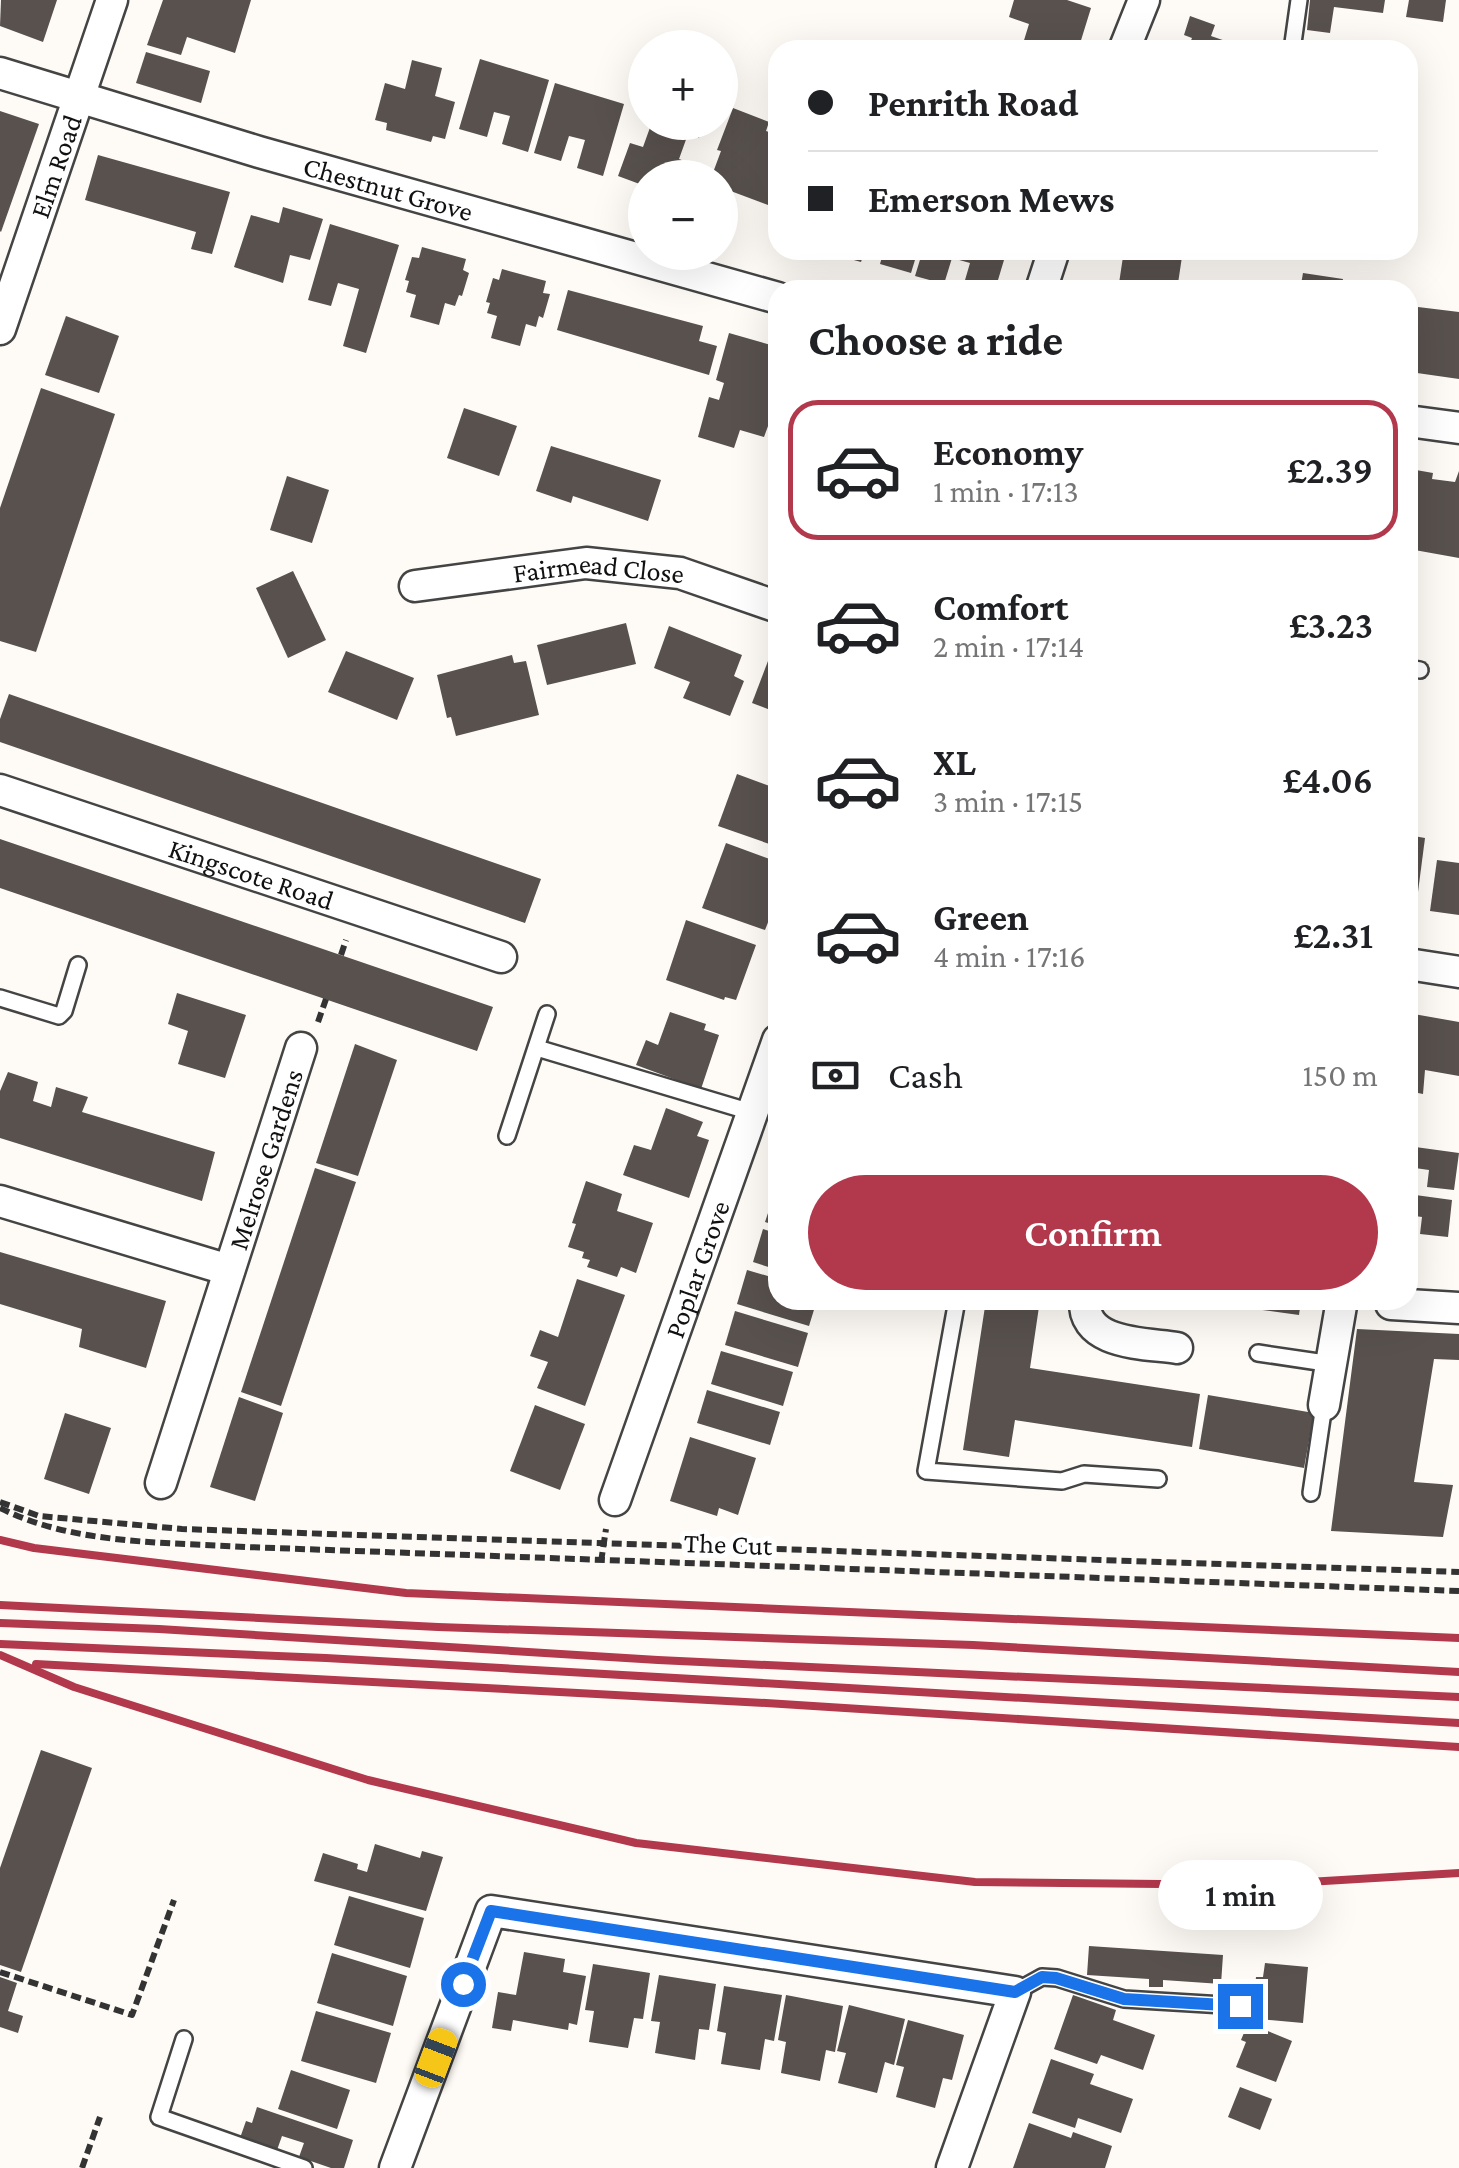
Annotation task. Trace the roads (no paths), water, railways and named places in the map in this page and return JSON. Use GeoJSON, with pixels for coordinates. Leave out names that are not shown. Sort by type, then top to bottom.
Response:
{"type":"FeatureCollection","features":[{"type":"Feature","properties":{"kind":"street","name":"Elm Road"},"geometry":{"type":"LineString","coordinates":[[0,329],[112,0]]}},
{"type":"Feature","properties":{"kind":"street"},"geometry":{"type":"LineString","coordinates":[[1128,40],[1144,0]]}},
{"type":"Feature","properties":{"kind":"street","name":"Chestnut Grove"},"geometry":{"type":"LineString","coordinates":[[0,73],[79,99],[768,295]]}},
{"type":"Feature","properties":{"kind":"street"},"geometry":{"type":"LineString","coordinates":[[1418,422],[1459,428]]}},
{"type":"Feature","properties":{"kind":"street","name":"Fairmead Close"},"geometry":{"type":"LineString","coordinates":[[415,586],[586,563],[680,573],[768,604]]}},
{"type":"Feature","properties":{"kind":"street","name":"Kingscote Road"},"geometry":{"type":"LineString","coordinates":[[0,790],[501,958]]}},
{"type":"Feature","properties":{"kind":"street"},"geometry":{"type":"LineString","coordinates":[[1418,966],[1459,972]]}},
{"type":"Feature","properties":{"kind":"street","name":"Melrose Gardens"},"geometry":{"type":"LineString","coordinates":[[161,1482],[301,1048]]}},
{"type":"Feature","properties":{"kind":"street","name":"Poplar Grove"},"geometry":{"type":"LineString","coordinates":[[615,1500],[768,1067]]}},
{"type":"Feature","properties":{"kind":"street","name":"Melrose Gardens"},"geometry":{"type":"LineString","coordinates":[[0,1201],[230,1270]]}},
{"type":"Feature","properties":{"kind":"street"},"geometry":{"type":"LineString","coordinates":[[1418,1306],[1459,1308]]}},
{"type":"Feature","properties":{"kind":"street"},"geometry":{"type":"LineString","coordinates":[[1084,1310],[1094,1329],[1116,1339],[1177,1348]]}},
{"type":"Feature","properties":{"kind":"street"},"geometry":{"type":"LineString","coordinates":[[1324,1405],[1340,1310]]}},
{"type":"Feature","properties":{"kind":"street"},"geometry":{"type":"LineString","coordinates":[[395,2168],[491,1911],[1015,1992],[952,2168]]}},
{"type":"Feature","properties":{"kind":"lane"},"geometry":{"type":"LineString","coordinates":[[1293,40],[1298,0]]}},
{"type":"Feature","properties":{"kind":"lane"},"geometry":{"type":"LineString","coordinates":[[0,998],[59,1016],[78,965]]}},
{"type":"Feature","properties":{"kind":"lane"},"geometry":{"type":"LineString","coordinates":[[507,1136],[548,1014]]}},
{"type":"Feature","properties":{"kind":"lane"},"geometry":{"type":"LineString","coordinates":[[537,1048],[751,1112]]}},
{"type":"Feature","properties":{"kind":"lane"},"geometry":{"type":"LineString","coordinates":[[955,1310],[926,1471],[1062,1480],[1084,1474],[1158,1480]]}},
{"type":"Feature","properties":{"kind":"lane"},"geometry":{"type":"LineString","coordinates":[[1258,1353],[1332,1364]]}},
{"type":"Feature","properties":{"kind":"lane"},"geometry":{"type":"LineString","coordinates":[[1311,1493],[1324,1405]]}},
{"type":"Feature","properties":{"kind":"lane"},"geometry":{"type":"LineString","coordinates":[[1015,1992],[1042,1977],[1124,1999],[1240,2006]]}},
{"type":"Feature","properties":{"kind":"lane"},"geometry":{"type":"LineString","coordinates":[[184,2040],[158,2117],[304,2168]]}},
{"type":"Feature","properties":{"kind":"railway"},"geometry":{"type":"LineString","coordinates":[[0,1540],[34,1548],[406,1593],[1459,1638]]}},
{"type":"Feature","properties":{"kind":"railway"},"geometry":{"type":"LineString","coordinates":[[0,1605],[438,1627],[973,1645],[1459,1672]]}},
{"type":"Feature","properties":{"kind":"railway"},"geometry":{"type":"LineString","coordinates":[[0,1623],[658,1660],[1459,1697]]}},
{"type":"Feature","properties":{"kind":"railway"},"geometry":{"type":"LineString","coordinates":[[0,1644],[326,1658],[1459,1723]]}},
{"type":"Feature","properties":{"kind":"railway"},"geometry":{"type":"LineString","coordinates":[[0,1655],[74,1687],[368,1780],[636,1843],[975,1882],[1258,1885],[1459,1873]]}},
{"type":"Feature","properties":{"kind":"railway"},"geometry":{"type":"LineString","coordinates":[[36,1664],[766,1703],[1459,1747]]}}]}
